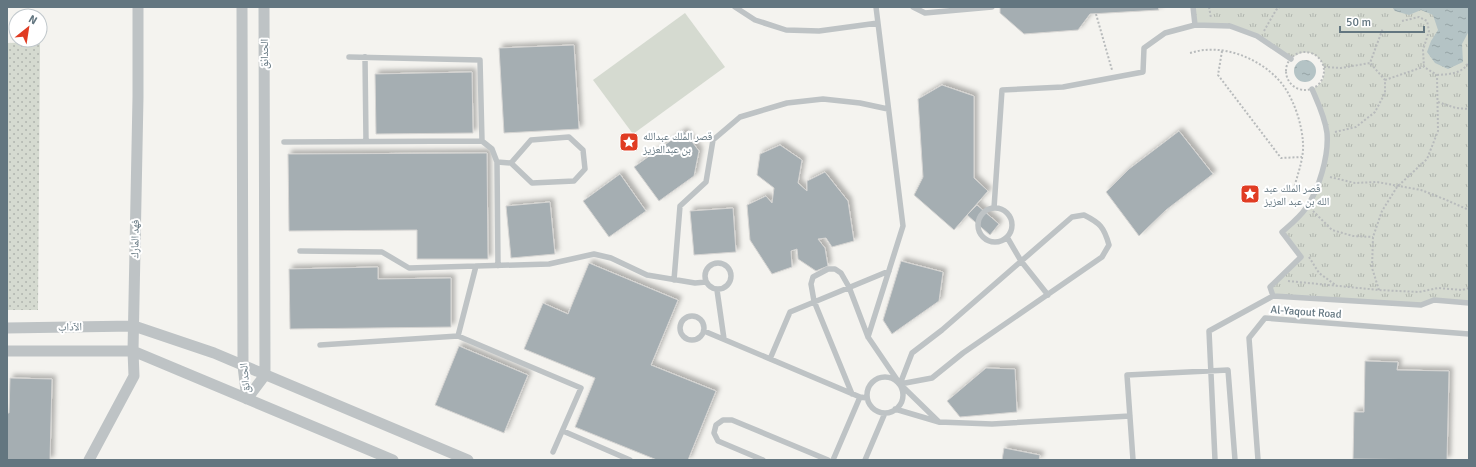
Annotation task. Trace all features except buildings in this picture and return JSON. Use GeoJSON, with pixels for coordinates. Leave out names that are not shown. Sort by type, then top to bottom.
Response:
{"type":"FeatureCollection","features":[{"type":"Feature","properties":{"kind":"street","name":"فهد المارك"},"geometry":{"type":"LineString","coordinates":[[89,460],[134,376],[133,351],[138,97],[138,7]]}},
{"type":"Feature","properties":{"kind":"street","name":"الحدائق"},"geometry":{"type":"LineString","coordinates":[[242,7],[243,366],[247,399]]}},
{"type":"Feature","properties":{"kind":"street","name":"الحدائق"},"geometry":{"type":"LineString","coordinates":[[247,399],[265,374],[264,7]]}},
{"type":"Feature","properties":{"kind":"street","name":"الآداب"},"geometry":{"type":"LineString","coordinates":[[7,328],[134,326],[214,353],[468,460]]}},
{"type":"Feature","properties":{"kind":"street"},"geometry":{"type":"LineString","coordinates":[[7,351],[133,351],[393,460]]}},
{"type":"Feature","properties":{"kind":"lane"},"geometry":{"type":"LineString","coordinates":[[735,7],[755,20],[786,30],[819,31],[878,23]]}},
{"type":"Feature","properties":{"kind":"lane"},"geometry":{"type":"LineString","coordinates":[[868,337],[903,226],[876,7]]}},
{"type":"Feature","properties":{"kind":"lane"},"geometry":{"type":"LineString","coordinates":[[913,7],[925,14],[992,7]]}},
{"type":"Feature","properties":{"kind":"lane"},"geometry":{"type":"LineString","coordinates":[[1194,7],[1195,25]]}},
{"type":"Feature","properties":{"kind":"lane"},"geometry":{"type":"LineString","coordinates":[[994,208],[1002,90],[1064,87],[1143,72],[1144,48],[1165,33],[1195,25],[1230,26],[1258,36],[1291,59]]}},
{"type":"Feature","properties":{"kind":"lane"},"geometry":{"type":"LineString","coordinates":[[349,57],[480,60],[482,141]]}},
{"type":"Feature","properties":{"kind":"lane"},"geometry":{"type":"LineString","coordinates":[[365,57],[366,142]]}},
{"type":"Feature","properties":{"kind":"lane"},"geometry":{"type":"LineString","coordinates":[[1273,296],[1270,287],[1301,258],[1282,232],[1306,208],[1322,176],[1327,133],[1320,106],[1312,89]]}},
{"type":"Feature","properties":{"kind":"lane"},"geometry":{"type":"LineString","coordinates":[[674,280],[680,206],[706,182],[713,140],[740,117],[787,103],[823,99],[860,103],[888,109]]}},
{"type":"Feature","properties":{"kind":"lane"},"geometry":{"type":"LineString","coordinates":[[497,162],[511,163],[532,183],[574,181],[585,169],[583,150],[569,137],[531,140],[511,163]]}},
{"type":"Feature","properties":{"kind":"lane"},"geometry":{"type":"LineString","coordinates":[[284,142],[482,141],[492,149],[497,162],[498,266]]}},
{"type":"Feature","properties":{"kind":"lane"},"geometry":{"type":"LineString","coordinates":[[994,208],[1000,209],[1009,216],[1012,227],[1007,237],[1002,241],[992,242],[982,237],[977,227],[980,216],[988,209],[994,208]]}},
{"type":"Feature","properties":{"kind":"lane"},"geometry":{"type":"LineString","coordinates":[[1084,215],[1097,221],[1105,230],[1109,244],[1102,257],[963,353],[932,378],[900,384],[912,354],[942,330],[1072,216],[1084,215]]}},
{"type":"Feature","properties":{"kind":"lane"},"geometry":{"type":"LineString","coordinates":[[1007,237],[1021,261],[1048,295]]}},
{"type":"Feature","properties":{"kind":"lane"},"geometry":{"type":"LineString","coordinates":[[300,251],[382,252],[409,268],[549,264],[594,254],[611,258],[647,275],[695,283],[706,282]]}},
{"type":"Feature","properties":{"kind":"lane"},"geometry":{"type":"LineString","coordinates":[[718,263],[726,266],[730,273],[730,281],[725,287],[717,290],[712,289],[706,282],[705,274],[709,266],[718,263]]}},
{"type":"Feature","properties":{"kind":"lane"},"geometry":{"type":"LineString","coordinates":[[458,336],[476,266]]}},
{"type":"Feature","properties":{"kind":"lane"},"geometry":{"type":"LineString","coordinates":[[852,394],[814,301],[811,289],[811,280],[813,277],[828,269],[835,269],[842,273],[849,287],[868,337],[900,384],[902,389],[902,400],[896,409]]}},
{"type":"Feature","properties":{"kind":"lane"},"geometry":{"type":"LineString","coordinates":[[770,359],[790,312],[889,271]]}},
{"type":"Feature","properties":{"kind":"lane"},"geometry":{"type":"LineString","coordinates":[[717,290],[724,339]]}},
{"type":"Feature","properties":{"kind":"lane"},"geometry":{"type":"LineString","coordinates":[[1215,460],[1209,331],[1273,296],[1421,305],[1434,300],[1469,303]]}},
{"type":"Feature","properties":{"kind":"lane"},"geometry":{"type":"LineString","coordinates":[[690,315],[698,317],[703,323],[704,331],[696,339],[688,339],[681,334],[681,322],[686,316],[690,315]]}},
{"type":"Feature","properties":{"kind":"lane","name":"Al-Yaqout Road"},"geometry":{"type":"LineString","coordinates":[[1258,460],[1249,338],[1266,318],[1469,334]]}},
{"type":"Feature","properties":{"kind":"lane"},"geometry":{"type":"LineString","coordinates":[[704,331],[852,394],[867,398]]}},
{"type":"Feature","properties":{"kind":"lane"},"geometry":{"type":"LineString","coordinates":[[320,345],[458,336],[581,388],[553,452]]}},
{"type":"Feature","properties":{"kind":"lane"},"geometry":{"type":"LineString","coordinates":[[1133,460],[1127,375],[1228,370],[1235,460]]}},
{"type":"Feature","properties":{"kind":"lane"},"geometry":{"type":"LineString","coordinates":[[939,422],[900,384],[891,378],[879,378],[870,386],[867,398],[873,408],[885,412],[896,409],[939,422],[992,424],[1130,416]]}},
{"type":"Feature","properties":{"kind":"lane"},"geometry":{"type":"LineString","coordinates":[[833,460],[860,397]]}},
{"type":"Feature","properties":{"kind":"lane"},"geometry":{"type":"LineString","coordinates":[[865,460],[885,412]]}},
{"type":"Feature","properties":{"kind":"lane"},"geometry":{"type":"LineString","coordinates":[[763,460],[718,441],[714,433],[716,425],[723,420],[732,420],[828,460]]}},
{"type":"Feature","properties":{"kind":"lane"},"geometry":{"type":"LineString","coordinates":[[562,431],[630,460]]}},
{"type":"Feature","properties":{"kind":"path"},"geometry":{"type":"LineString","coordinates":[[1264,31],[1276,10],[1280,7]]}},
{"type":"Feature","properties":{"kind":"path"},"geometry":{"type":"LineString","coordinates":[[1096,14],[1112,70]]}},
{"type":"Feature","properties":{"kind":"path"},"geometry":{"type":"LineString","coordinates":[[1402,21],[1419,17],[1427,21],[1429,31],[1423,50],[1424,67]]}},
{"type":"Feature","properties":{"kind":"path"},"geometry":{"type":"LineString","coordinates":[[1370,63],[1383,28]]}},
{"type":"Feature","properties":{"kind":"path"},"geometry":{"type":"LineString","coordinates":[[1190,53],[1205,50],[1240,54],[1264,68],[1285,88],[1292,101],[1301,130],[1303,143],[1302,157],[1294,188]]}},
{"type":"Feature","properties":{"kind":"path"},"geometry":{"type":"LineString","coordinates":[[1222,51],[1218,75],[1281,158],[1302,157]]}},
{"type":"Feature","properties":{"kind":"path"},"geometry":{"type":"LineString","coordinates":[[1307,52],[1318,57],[1324,67],[1323,79],[1320,84],[1312,89],[1302,90],[1291,84],[1286,72],[1291,59],[1296,55],[1307,52]]}},
{"type":"Feature","properties":{"kind":"path"},"geometry":{"type":"LineString","coordinates":[[1424,67],[1437,75],[1454,74],[1465,69],[1469,62]]}},
{"type":"Feature","properties":{"kind":"path"},"geometry":{"type":"LineString","coordinates":[[1324,67],[1341,68],[1370,63]]}},
{"type":"Feature","properties":{"kind":"path"},"geometry":{"type":"LineString","coordinates":[[1335,132],[1356,127],[1375,112],[1385,93],[1385,80],[1370,63]]}},
{"type":"Feature","properties":{"kind":"path"},"geometry":{"type":"LineString","coordinates":[[1385,80],[1424,67]]}},
{"type":"Feature","properties":{"kind":"path"},"geometry":{"type":"LineString","coordinates":[[1379,290],[1372,268],[1373,238],[1382,211],[1397,187],[1427,159],[1438,131],[1437,75]]}},
{"type":"Feature","properties":{"kind":"path"},"geometry":{"type":"LineString","coordinates":[[1438,102],[1456,108],[1469,109]]}},
{"type":"Feature","properties":{"kind":"path"},"geometry":{"type":"LineString","coordinates":[[1330,177],[1355,183],[1377,182],[1397,187],[1421,190],[1469,210]]}},
{"type":"Feature","properties":{"kind":"path"},"geometry":{"type":"LineString","coordinates":[[1313,212],[1332,230],[1353,236],[1373,238]]}},
{"type":"Feature","properties":{"kind":"path"},"geometry":{"type":"LineString","coordinates":[[1277,280],[1379,290],[1420,292],[1438,288],[1462,290],[1469,288]]}},
{"type":"Feature","properties":{"kind":"green space"},"geometry":{"type":"Polygon","coordinates":[[[1193,7],[1469,7],[1469,303],[1434,300],[1421,305],[1273,296],[1270,287],[1301,257],[1282,232],[1306,208],[1322,176],[1327,133],[1312,89],[1320,84],[1324,77],[1324,69],[1316,56],[1309,53],[1300,54],[1291,59],[1257,36],[1230,26],[1195,25],[1193,7]]]}},
{"type":"Feature","properties":{"kind":"green space"},"geometry":{"type":"Polygon","coordinates":[[[685,13],[725,67],[633,134],[593,80],[685,13]]]}},
{"type":"Feature","properties":{"kind":"green space"},"geometry":{"type":"Polygon","coordinates":[[[7,43],[8,48],[40,48],[38,310],[7,310],[7,43]]]}},
{"type":"Feature","properties":{"kind":"water"},"geometry":{"type":"Polygon","coordinates":[[[1392,7],[1469,7],[1469,31],[1462,44],[1463,62],[1448,69],[1435,63],[1427,52],[1431,41],[1438,30],[1433,15],[1421,10],[1409,15],[1395,11],[1392,7]]]}},
{"type":"Feature","properties":{"kind":"water"},"geometry":{"type":"Polygon","coordinates":[[[1305,60],[1313,63],[1316,71],[1313,79],[1305,82],[1297,79],[1294,71],[1297,63],[1305,60]]]}},
{"type":"Feature","properties":{"kind":"place","name":"قصر الملك عبدالله بن عبدالعزيز"},"geometry":{"type":"Point","coordinates":[629,142]}},
{"type":"Feature","properties":{"kind":"place","name":"قصر الملك عبد الله بن عبد العزيز"},"geometry":{"type":"Point","coordinates":[1250,194]}}]}
